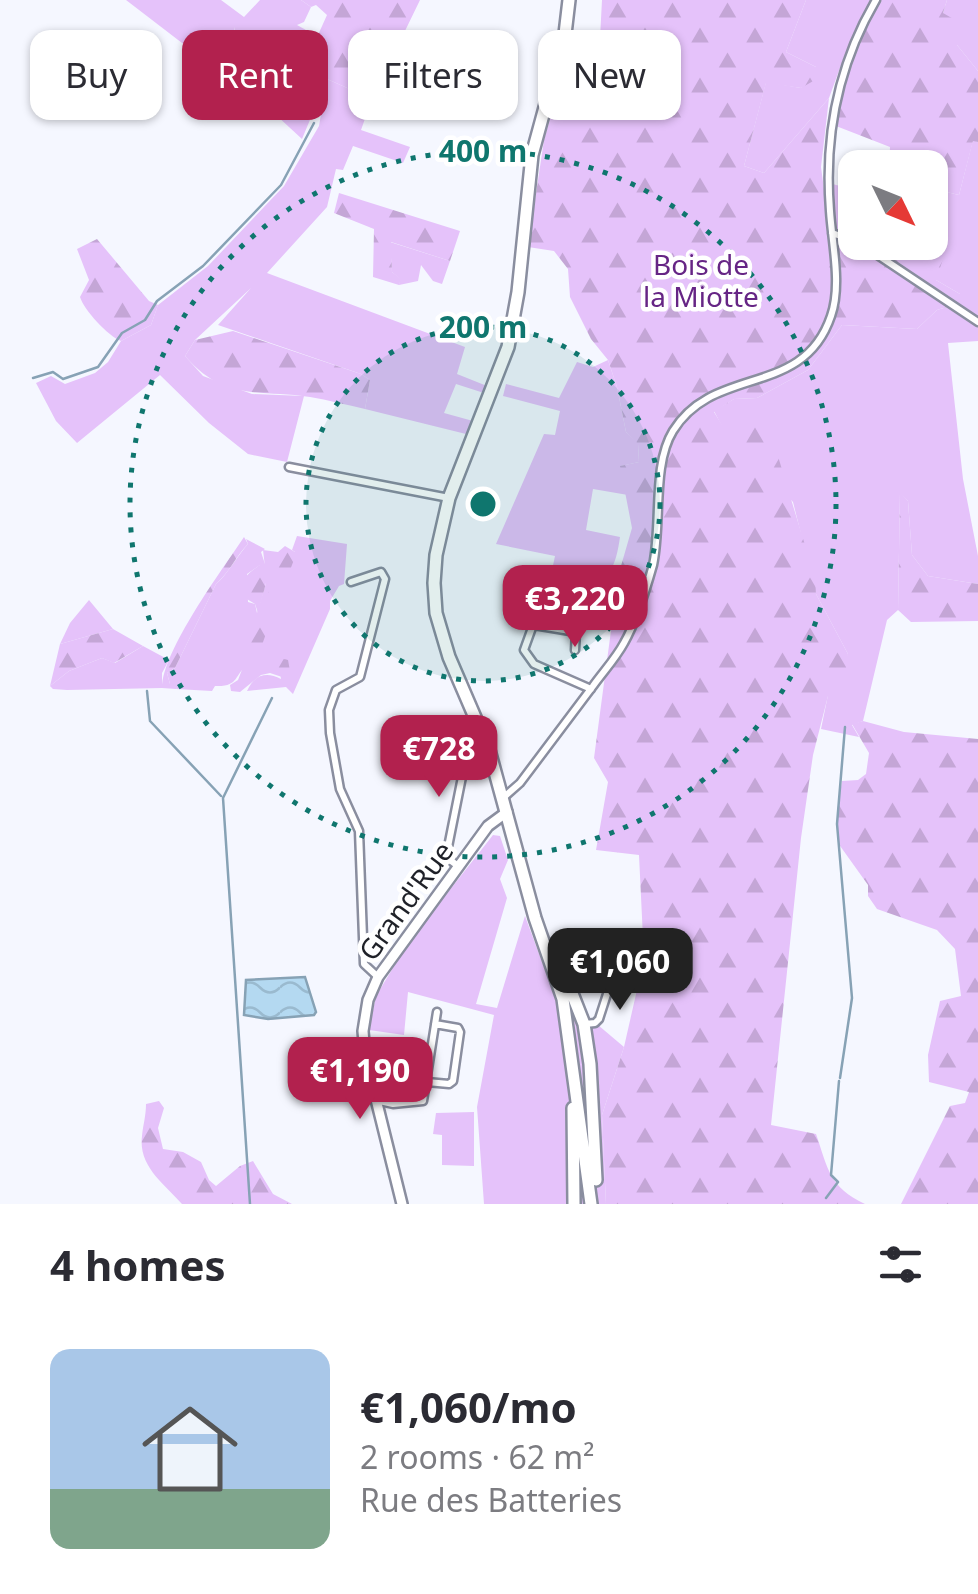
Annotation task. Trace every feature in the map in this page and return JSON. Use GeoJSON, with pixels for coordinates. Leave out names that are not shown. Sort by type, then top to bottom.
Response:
{"type":"FeatureCollection","features":[{"type":"Feature","properties":{"kind":"main road"},"geometry":{"type":"LineString","coordinates":[[569,0],[565,34],[532,154],[519,284],[508,346],[450,498],[436,555],[436,613],[449,657],[484,737],[563,999],[594,1204]]}},
{"type":"Feature","properties":{"kind":"main road"},"geometry":{"type":"LineString","coordinates":[[529,892],[584,1024],[590,1064],[594,1204]]}},
{"type":"Feature","properties":{"kind":"main road"},"geometry":{"type":"LineString","coordinates":[[573,1059],[574,1204]]}},
{"type":"Feature","properties":{"kind":"street"},"geometry":{"type":"LineString","coordinates":[[503,798],[520,783],[624,644],[638,612],[657,540],[665,451],[672,432],[708,395],[787,370],[821,340],[834,306],[829,140],[848,58],[876,0]]}},
{"type":"Feature","properties":{"kind":"street"},"geometry":{"type":"LineString","coordinates":[[832,232],[838,234]]}},
{"type":"Feature","properties":{"kind":"street"},"geometry":{"type":"LineString","coordinates":[[884,260],[978,322]]}},
{"type":"Feature","properties":{"kind":"street"},"geometry":{"type":"LineString","coordinates":[[290,467],[450,498]]}},
{"type":"Feature","properties":{"kind":"street"},"geometry":{"type":"LineString","coordinates":[[351,582],[381,572],[385,579],[360,678],[336,690],[329,710],[340,789],[359,832],[362,849],[364,964],[378,977]]}},
{"type":"Feature","properties":{"kind":"street"},"geometry":{"type":"LineString","coordinates":[[547,586],[524,650],[526,658],[591,689]]}},
{"type":"Feature","properties":{"kind":"street"},"geometry":{"type":"LineString","coordinates":[[574,650],[583,612]]}},
{"type":"Feature","properties":{"kind":"street"},"geometry":{"type":"LineString","coordinates":[[534,625],[576,632]]}},
{"type":"Feature","properties":{"kind":"street"},"geometry":{"type":"LineString","coordinates":[[458,866],[446,857],[449,839],[468,748],[484,737]]}},
{"type":"Feature","properties":{"kind":"street","name":"Grand'Rue"},"geometry":{"type":"LineString","coordinates":[[402,1204],[365,1055],[363,1032],[368,1000],[378,977],[458,866],[495,818],[507,812]]}},
{"type":"Feature","properties":{"kind":"street"},"geometry":{"type":"LineString","coordinates":[[584,1024],[595,1023],[599,1018],[618,960]]}},
{"type":"Feature","properties":{"kind":"street"},"geometry":{"type":"LineString","coordinates":[[375,1100],[393,1104],[421,1102],[437,1012]]}},
{"type":"Feature","properties":{"kind":"street"},"geometry":{"type":"LineString","coordinates":[[427,1082],[453,1082],[460,1032],[458,1028],[435,1024]]}},
{"type":"Feature","properties":{"kind":"green space"},"geometry":{"type":"Polygon","coordinates":[[[126,0],[221,0],[244,17],[260,0],[301,0],[311,7],[304,22],[297,25],[306,30],[182,30],[182,43],[126,0]]]}},
{"type":"Feature","properties":{"kind":"green space"},"geometry":{"type":"Polygon","coordinates":[[[301,0],[420,0],[405,30],[348,30],[348,88],[328,79],[328,30],[320,30],[327,15],[316,5],[311,7],[301,0]]]}},
{"type":"Feature","properties":{"kind":"green space","name":"Bois de la Miotte"},"geometry":{"type":"Polygon","coordinates":[[[602,0],[806,0],[786,52],[816,67],[815,80],[801,88],[766,83],[744,166],[764,173],[829,98],[821,167],[830,235],[838,239],[838,260],[943,260],[936,280],[960,294],[960,303],[937,310],[917,329],[842,325],[808,370],[757,398],[734,399],[714,412],[727,433],[761,424],[777,453],[815,578],[816,594],[848,654],[844,690],[828,696],[813,755],[771,1125],[816,1134],[837,1184],[865,1204],[606,1204],[602,1115],[624,1047],[644,959],[639,855],[596,850],[608,782],[594,758],[614,608],[612,597],[632,528],[620,466],[639,462],[638,444],[626,432],[608,360],[591,339],[570,297],[568,269],[554,251],[528,247],[550,120],[681,120],[681,30],[600,30],[602,0]]]}},
{"type":"Feature","properties":{"kind":"green space"},"geometry":{"type":"Polygon","coordinates":[[[806,0],[871,0],[829,98],[764,173],[744,166],[766,82],[801,88],[816,67],[786,52],[806,0]]]}},
{"type":"Feature","properties":{"kind":"green space"},"geometry":{"type":"Polygon","coordinates":[[[880,0],[947,0],[943,13],[964,25],[957,45],[978,71],[978,142],[973,141],[959,195],[948,192],[948,150],[890,150],[836,126],[851,60],[880,0]]]}},
{"type":"Feature","properties":{"kind":"green space"},"geometry":{"type":"Polygon","coordinates":[[[947,0],[978,0],[978,71],[957,45],[943,13],[947,0]]]}},
{"type":"Feature","properties":{"kind":"green space"},"geometry":{"type":"Polygon","coordinates":[[[328,79],[348,88],[348,120],[365,120],[361,130],[410,147],[403,163],[353,146],[343,170],[336,169],[327,207],[267,273],[465,347],[457,374],[487,386],[484,393],[456,384],[444,413],[473,421],[466,434],[365,409],[370,380],[361,374],[218,325],[251,288],[195,340],[185,356],[203,376],[252,394],[304,396],[287,462],[248,454],[160,375],[77,443],[56,421],[36,383],[51,376],[65,384],[95,373],[108,362],[121,341],[151,325],[158,305],[208,266],[284,186],[320,120],[328,120],[328,79]]]}},
{"type":"Feature","properties":{"kind":"green space"},"geometry":{"type":"Polygon","coordinates":[[[281,120],[310,120],[302,139],[281,120]]]}},
{"type":"Feature","properties":{"kind":"green space"},"geometry":{"type":"Polygon","coordinates":[[[973,140],[978,142],[978,341],[948,343],[963,479],[978,556],[978,584],[928,576],[912,555],[908,501],[900,493],[898,610],[887,620],[863,721],[852,725],[859,737],[821,729],[828,695],[848,654],[816,594],[793,502],[726,434],[714,411],[734,399],[757,398],[808,370],[842,325],[917,329],[937,310],[960,303],[960,294],[936,280],[936,260],[948,260],[948,192],[959,195],[973,140]]]}},
{"type":"Feature","properties":{"kind":"green space"},"geometry":{"type":"Polygon","coordinates":[[[825,182],[838,185],[838,239],[830,235],[825,182]]]}},
{"type":"Feature","properties":{"kind":"green space"},"geometry":{"type":"Polygon","coordinates":[[[339,193],[460,231],[450,261],[391,242],[392,272],[401,279],[399,285],[373,277],[374,229],[334,213],[339,193]]]}},
{"type":"Feature","properties":{"kind":"green space"},"geometry":{"type":"Polygon","coordinates":[[[97,239],[149,301],[158,305],[151,325],[121,341],[97,322],[80,297],[89,280],[77,249],[97,239]]]}},
{"type":"Feature","properties":{"kind":"green space"},"geometry":{"type":"Polygon","coordinates":[[[390,242],[450,261],[442,284],[433,281],[421,265],[418,281],[399,285],[400,279],[392,272],[390,242]]]}},
{"type":"Feature","properties":{"kind":"green space"},"geometry":{"type":"Polygon","coordinates":[[[233,331],[361,374],[370,380],[365,409],[310,397],[228,387],[200,371],[185,356],[195,340],[233,331]]]}},
{"type":"Feature","properties":{"kind":"green space"},"geometry":{"type":"Polygon","coordinates":[[[608,360],[626,432],[638,443],[639,462],[621,466],[628,495],[593,489],[586,530],[620,537],[610,572],[584,598],[560,593],[562,580],[551,575],[555,556],[496,544],[544,434],[555,435],[560,411],[503,396],[506,384],[559,398],[577,362],[593,367],[608,360]]]}},
{"type":"Feature","properties":{"kind":"green space"},"geometry":{"type":"Polygon","coordinates":[[[900,492],[908,501],[912,555],[928,576],[978,584],[978,621],[911,622],[898,610],[900,492]]]}},
{"type":"Feature","properties":{"kind":"green space"},"geometry":{"type":"Polygon","coordinates":[[[297,536],[347,544],[344,584],[330,601],[293,694],[286,687],[247,691],[261,676],[281,679],[278,660],[266,659],[248,665],[232,682],[215,686],[212,691],[176,689],[178,685],[170,684],[167,673],[175,668],[216,584],[248,544],[246,539],[265,549],[261,552],[266,567],[260,565],[247,574],[248,602],[255,604],[257,613],[266,583],[282,576],[291,564],[297,536]]]}},
{"type":"Feature","properties":{"kind":"green space"},"geometry":{"type":"Polygon","coordinates":[[[244,537],[248,544],[216,584],[175,668],[167,673],[170,684],[179,684],[176,689],[162,688],[165,672],[182,633],[244,537]]]}},
{"type":"Feature","properties":{"kind":"green space"},"geometry":{"type":"Polygon","coordinates":[[[285,546],[295,552],[295,557],[281,594],[268,594],[270,588],[266,583],[258,613],[255,604],[242,596],[243,582],[261,564],[265,567],[263,550],[278,552],[285,546]]]}},
{"type":"Feature","properties":{"kind":"green space"},"geometry":{"type":"Polygon","coordinates":[[[89,600],[113,629],[60,644],[70,623],[89,600]]]}},
{"type":"Feature","properties":{"kind":"green space"},"geometry":{"type":"Polygon","coordinates":[[[272,617],[258,656],[288,660],[288,679],[270,673],[261,675],[240,692],[231,691],[230,685],[238,680],[243,667],[257,656],[247,651],[258,619],[272,617]]]}},
{"type":"Feature","properties":{"kind":"green space"},"geometry":{"type":"Polygon","coordinates":[[[113,629],[143,646],[114,663],[102,658],[69,671],[50,686],[60,644],[113,629]]]}},
{"type":"Feature","properties":{"kind":"green space"},"geometry":{"type":"Polygon","coordinates":[[[143,646],[169,660],[162,673],[162,688],[67,690],[50,686],[69,671],[102,658],[115,663],[143,646]]]}},
{"type":"Feature","properties":{"kind":"green space"},"geometry":{"type":"Polygon","coordinates":[[[863,721],[904,732],[978,739],[978,1204],[901,1204],[950,1106],[965,1103],[969,1092],[929,1082],[928,1055],[940,1001],[961,996],[955,949],[937,930],[877,909],[868,896],[868,885],[838,843],[842,781],[858,780],[866,774],[869,753],[852,724],[863,721]]]}},
{"type":"Feature","properties":{"kind":"green space"},"geometry":{"type":"Polygon","coordinates":[[[493,835],[500,836],[508,860],[500,879],[507,898],[476,1004],[497,1008],[525,916],[562,1016],[598,1025],[624,1047],[602,1115],[606,1204],[484,1204],[477,1107],[494,1015],[408,992],[404,1035],[369,1030],[376,996],[408,943],[493,835]]]}},
{"type":"Feature","properties":{"kind":"green space"},"geometry":{"type":"Polygon","coordinates":[[[159,1101],[164,1108],[158,1128],[163,1149],[183,1152],[201,1162],[216,1186],[240,1166],[253,1161],[273,1194],[292,1204],[182,1204],[154,1174],[144,1156],[146,1104],[159,1101]]]}},
{"type":"Feature","properties":{"kind":"green space"},"geometry":{"type":"Polygon","coordinates":[[[474,1112],[474,1166],[442,1165],[442,1135],[433,1134],[436,1113],[474,1112]]]}},
{"type":"Feature","properties":{"kind":"water"},"geometry":{"type":"Polygon","coordinates":[[[305,977],[314,1015],[268,1019],[244,1015],[246,980],[305,977]]]}},
{"type":"Feature","properties":{"kind":"waterway"},"geometry":{"type":"LineString","coordinates":[[33,378],[53,372],[63,379],[98,367],[122,333],[145,320],[157,301],[203,266],[281,185],[314,123]]}},
{"type":"Feature","properties":{"kind":"waterway"},"geometry":{"type":"LineString","coordinates":[[147,691],[150,721],[221,796]]}},
{"type":"Feature","properties":{"kind":"waterway"},"geometry":{"type":"LineString","coordinates":[[250,1204],[223,798],[272,698]]}},
{"type":"Feature","properties":{"kind":"waterway"},"geometry":{"type":"LineString","coordinates":[[840,1078],[852,998],[837,824],[845,727]]}},
{"type":"Feature","properties":{"kind":"waterway"},"geometry":{"type":"LineString","coordinates":[[826,1198],[838,1182],[831,1175],[839,1081]]}}]}
